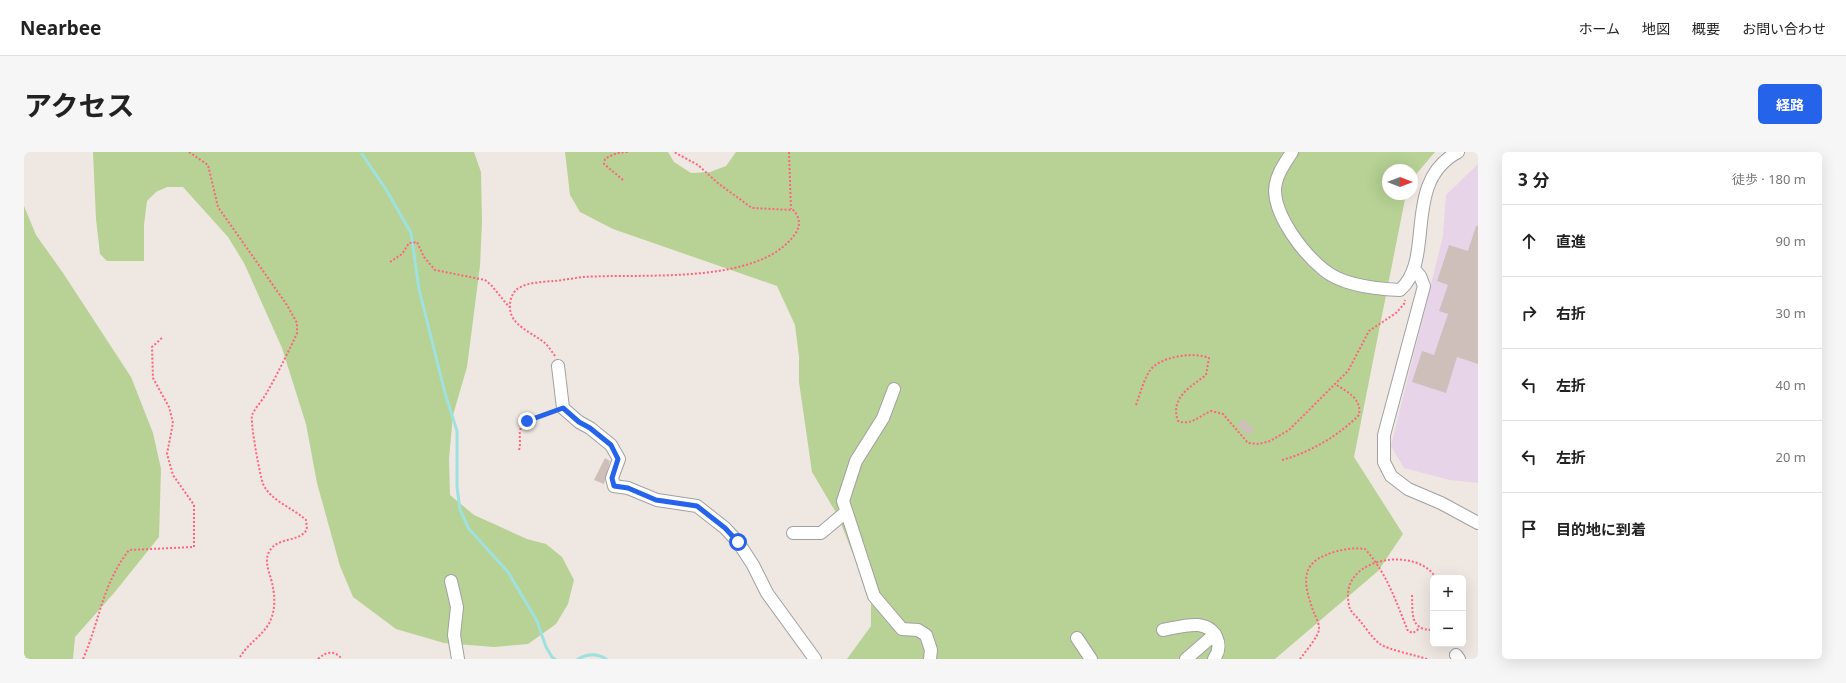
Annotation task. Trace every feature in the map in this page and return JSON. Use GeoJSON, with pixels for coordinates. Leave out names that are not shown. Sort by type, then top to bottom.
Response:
{"type":"FeatureCollection","features":[{"type":"Feature","properties":{"kind":"street"},"geometry":{"type":"LineString","coordinates":[[1292,152],[1280,171],[1275,190],[1282,216],[1290,233],[1324,270],[1340,278],[1380,289],[1400,290],[1408,283],[1414,269],[1421,213],[1429,184],[1440,167],[1458,152]]}},
{"type":"Feature","properties":{"kind":"street"},"geometry":{"type":"LineString","coordinates":[[1414,269],[1420,276],[1424,286],[1384,435],[1384,462],[1391,476],[1408,489],[1440,503],[1478,523]]}},
{"type":"Feature","properties":{"kind":"street"},"geometry":{"type":"LineString","coordinates":[[558,366],[563,408],[579,422],[590,428],[611,445],[618,459],[612,478],[614,486],[628,488],[656,500],[697,506],[725,528],[738,542],[753,564],[767,593],[815,659]]}},
{"type":"Feature","properties":{"kind":"street"},"geometry":{"type":"LineString","coordinates":[[894,389],[883,418],[856,461],[843,501],[874,596],[902,629],[918,630],[926,635],[931,650],[930,659]]}},
{"type":"Feature","properties":{"kind":"street"},"geometry":{"type":"LineString","coordinates":[[793,533],[820,533],[846,512]]}},
{"type":"Feature","properties":{"kind":"street"},"geometry":{"type":"LineString","coordinates":[[451,581],[457,607],[454,635],[458,659]]}},
{"type":"Feature","properties":{"kind":"street"},"geometry":{"type":"LineString","coordinates":[[1163,630],[1199,625],[1215,634],[1220,647],[1214,659]]}},
{"type":"Feature","properties":{"kind":"street"},"geometry":{"type":"LineString","coordinates":[[1186,659],[1215,634]]}},
{"type":"Feature","properties":{"kind":"street"},"geometry":{"type":"LineString","coordinates":[[1077,638],[1091,659]]}},
{"type":"Feature","properties":{"kind":"path"},"geometry":{"type":"LineString","coordinates":[[189,152],[208,165],[218,207],[288,305],[297,323],[297,333],[294,340],[266,394],[252,415],[252,427],[256,443],[258,470],[264,486],[276,500],[306,520],[307,529],[300,536],[283,540],[273,546],[268,553],[267,560],[274,595],[271,619],[264,630],[244,649],[239,659]]}},
{"type":"Feature","properties":{"kind":"path"},"geometry":{"type":"LineString","coordinates":[[623,180],[604,164],[605,159],[609,156],[618,152],[628,152]]}},
{"type":"Feature","properties":{"kind":"path"},"geometry":{"type":"LineString","coordinates":[[558,366],[555,356],[547,344],[515,321],[511,315],[511,296],[517,289],[533,284],[584,277],[698,273],[757,262],[778,250],[799,228],[797,214],[791,210],[752,208],[719,184],[698,165],[674,152]]}},
{"type":"Feature","properties":{"kind":"path"},"geometry":{"type":"LineString","coordinates":[[789,152],[791,210]]}},
{"type":"Feature","properties":{"kind":"path"},"geometry":{"type":"LineString","coordinates":[[390,262],[402,254],[409,243],[418,242],[424,257],[435,270],[448,274],[485,280],[510,307]]}},
{"type":"Feature","properties":{"kind":"path"},"geometry":{"type":"LineString","coordinates":[[1136,405],[1149,371],[1156,365],[1175,357],[1201,354],[1209,358],[1206,375],[1176,402],[1175,414],[1178,421],[1190,423],[1211,411],[1222,414],[1248,443],[1259,444],[1270,441],[1289,430],[1348,371],[1369,330],[1396,313],[1404,304],[1408,283]]}},
{"type":"Feature","properties":{"kind":"path"},"geometry":{"type":"LineString","coordinates":[[83,659],[107,586],[118,565],[129,550],[194,547],[194,505],[173,474],[167,454],[173,423],[169,407],[153,378],[152,347],[163,337]]}},
{"type":"Feature","properties":{"kind":"path"},"geometry":{"type":"LineString","coordinates":[[1282,460],[1300,455],[1325,442],[1359,414],[1360,405],[1356,398],[1335,384]]}},
{"type":"Feature","properties":{"kind":"path"},"geometry":{"type":"LineString","coordinates":[[519,450],[520,429],[522,424],[533,418],[563,408]]}},
{"type":"Feature","properties":{"kind":"path"},"geometry":{"type":"LineString","coordinates":[[1300,659],[1318,633],[1319,628],[1306,583],[1307,571],[1315,560],[1328,554],[1358,548],[1365,549],[1376,562],[1394,594],[1408,631],[1413,632],[1420,628],[1430,630]]}},
{"type":"Feature","properties":{"kind":"path"},"geometry":{"type":"LineString","coordinates":[[1427,659],[1381,644],[1350,609],[1348,588],[1353,575],[1376,562],[1396,559],[1415,563],[1428,568],[1434,575]]}},
{"type":"Feature","properties":{"kind":"path"},"geometry":{"type":"LineString","coordinates":[[1412,595],[1413,616],[1417,626],[1420,628]]}},
{"type":"Feature","properties":{"kind":"path"},"geometry":{"type":"LineString","coordinates":[[318,659],[323,654],[336,652],[342,659]]}},
{"type":"Feature","properties":{"kind":"shaded area"},"geometry":{"type":"Polygon","coordinates":[[[1478,164],[1478,483],[1450,480],[1404,468],[1391,446],[1443,236],[1446,195],[1478,164]]]}},
{"type":"Feature","properties":{"kind":"green space"},"geometry":{"type":"Polygon","coordinates":[[[93,152],[474,152],[481,172],[482,222],[480,266],[467,367],[453,415],[449,459],[450,495],[474,515],[527,539],[546,544],[562,557],[574,580],[568,604],[556,624],[528,644],[494,647],[444,643],[396,629],[353,597],[340,566],[317,483],[306,424],[282,348],[244,263],[228,237],[183,187],[167,187],[156,192],[147,201],[144,225],[144,261],[107,261],[100,254],[96,219],[93,152]]]}},
{"type":"Feature","properties":{"kind":"green space"},"geometry":{"type":"Polygon","coordinates":[[[565,152],[668,152],[674,162],[691,173],[710,172],[726,166],[736,152],[1435,152],[1418,172],[1418,164],[1382,164],[1382,200],[1405,200],[1354,457],[1403,534],[1378,571],[1275,659],[847,659],[871,626],[871,600],[838,516],[812,472],[799,382],[799,357],[795,325],[777,286],[613,229],[580,212],[570,195],[565,152]]]}},
{"type":"Feature","properties":{"kind":"green space"},"geometry":{"type":"Polygon","coordinates":[[[24,206],[36,235],[63,273],[131,377],[153,433],[161,469],[159,537],[114,593],[75,637],[73,659],[24,659],[24,206]]]}},
{"type":"Feature","properties":{"kind":"building"},"geometry":{"type":"Polygon","coordinates":[[[1476,226],[1478,226],[1478,364],[1457,357],[1446,393],[1412,382],[1422,351],[1434,355],[1448,314],[1439,311],[1448,285],[1437,281],[1449,245],[1468,251],[1476,226]]]}},
{"type":"Feature","properties":{"kind":"building"},"geometry":{"type":"Polygon","coordinates":[[[1243,419],[1254,429],[1248,435],[1238,425],[1243,419]]]}},
{"type":"Feature","properties":{"kind":"building"},"geometry":{"type":"Polygon","coordinates":[[[605,458],[610,461],[604,484],[594,480],[605,458]]]}},
{"type":"Feature","properties":{"kind":"waterway"},"geometry":{"type":"LineString","coordinates":[[362,154],[387,191],[411,233],[419,289],[445,393],[457,431],[457,487],[460,510],[469,529],[508,572],[537,621],[546,647],[555,659]]}},
{"type":"Feature","properties":{"kind":"waterway"},"geometry":{"type":"LineString","coordinates":[[578,659],[592,655],[606,659]]}},
{"type":"Feature","properties":{"kind":"route"},"geometry":{"type":"LineString","coordinates":[[527,421],[563,408],[579,422],[590,428],[611,445],[618,459],[612,478],[614,486],[628,488],[656,500],[681,505],[697,506],[725,528],[738,542]]}}]}
